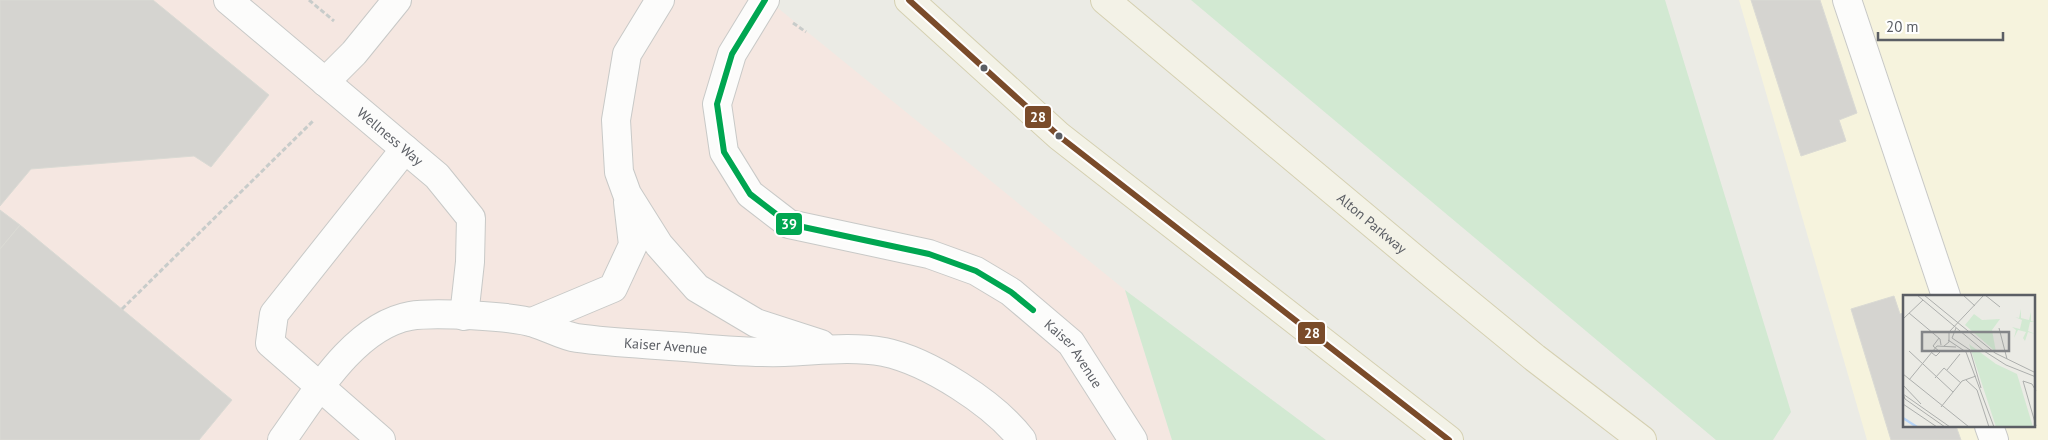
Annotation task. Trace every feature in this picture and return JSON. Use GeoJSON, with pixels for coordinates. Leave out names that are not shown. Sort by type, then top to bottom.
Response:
{"type":"FeatureCollection","features":[{"type":"Feature","properties":{"kind":"main road"},"geometry":{"type":"LineString","coordinates":[[909,0],[1059,136],[1449,440]]}},
{"type":"Feature","properties":{"kind":"main road","name":"Alton Parkway"},"geometry":{"type":"LineString","coordinates":[[1105,0],[1535,358],[1642,440]]}},
{"type":"Feature","properties":{"kind":"street","name":"Wellness Way"},"geometry":{"type":"LineString","coordinates":[[228,0],[437,176],[471,218],[470,262],[464,316]]}},
{"type":"Feature","properties":{"kind":"street"},"geometry":{"type":"LineString","coordinates":[[333,88],[361,43],[397,0]]}},
{"type":"Feature","properties":{"kind":"street","name":"Kaiser Avenue"},"geometry":{"type":"LineString","coordinates":[[660,0],[627,54],[616,120],[619,172],[627,194],[659,245],[697,288],[756,323],[834,348]]}},
{"type":"Feature","properties":{"kind":"street","name":"Kaiser Avenue"},"geometry":{"type":"LineString","coordinates":[[766,0],[732,54],[717,104],[724,152],[750,194],[789,224],[929,254],[976,271],[1011,292],[1071,343],[1133,440]]}},
{"type":"Feature","properties":{"kind":"street"},"geometry":{"type":"LineString","coordinates":[[1847,0],[1946,295]]}},
{"type":"Feature","properties":{"kind":"street"},"geometry":{"type":"LineString","coordinates":[[381,440],[270,344],[274,314],[405,149]]}},
{"type":"Feature","properties":{"kind":"street","name":"Kaiser Avenue"},"geometry":{"type":"LineString","coordinates":[[532,322],[613,288],[633,245],[627,194]]}},
{"type":"Feature","properties":{"kind":"street","name":"Kaiser Avenue"},"geometry":{"type":"LineString","coordinates":[[282,440],[320,387],[362,339],[382,327],[410,316],[464,316],[532,322],[575,338],[584,339],[783,352],[834,348],[884,352],[933,371],[976,398],[1012,427],[1022,440]]}},
{"type":"Feature","properties":{"kind":"street"},"geometry":{"type":"LineString","coordinates":[[1990,428],[1994,440]]}},
{"type":"Feature","properties":{"kind":"path"},"geometry":{"type":"LineString","coordinates":[[309,0],[361,43]]}},
{"type":"Feature","properties":{"kind":"path"},"geometry":{"type":"LineString","coordinates":[[122,310],[333,88]]}},
{"type":"Feature","properties":{"kind":"shaded area"},"geometry":{"type":"Polygon","coordinates":[[[0,0],[768,0],[1125,290],[1172,440],[0,440],[0,0]]]}},
{"type":"Feature","properties":{"kind":"shaded area"},"geometry":{"type":"Polygon","coordinates":[[[1739,0],[2048,0],[2048,440],[1867,440],[1739,0]]]}},
{"type":"Feature","properties":{"kind":"green space"},"geometry":{"type":"Polygon","coordinates":[[[1191,0],[1665,0],[1791,412],[1773,440],[1716,440],[1191,0]]]}},
{"type":"Feature","properties":{"kind":"green space"},"geometry":{"type":"Polygon","coordinates":[[[1125,290],[1326,440],[1172,440],[1125,290]]]}},
{"type":"Feature","properties":{"kind":"building"},"geometry":{"type":"Polygon","coordinates":[[[0,0],[153,0],[269,95],[211,167],[194,156],[31,169],[0,206],[0,0]]]}},
{"type":"Feature","properties":{"kind":"building"},"geometry":{"type":"Polygon","coordinates":[[[1751,0],[1820,0],[1857,113],[1839,120],[1846,141],[1801,156],[1751,0]]]}},
{"type":"Feature","properties":{"kind":"building"},"geometry":{"type":"Polygon","coordinates":[[[0,210],[20,225],[0,249],[0,210]]]}},
{"type":"Feature","properties":{"kind":"building"},"geometry":{"type":"Polygon","coordinates":[[[20,225],[232,400],[199,440],[0,440],[0,249],[20,225]]]}},
{"type":"Feature","properties":{"kind":"building"},"geometry":{"type":"Polygon","coordinates":[[[1894,296],[1900,314],[1903,313],[1903,428],[1957,428],[1961,440],[1891,440],[1851,309],[1894,296]]]}},
{"type":"Feature","properties":{"kind":"transit line","name":"39"},"geometry":{"type":"LineString","coordinates":[[765,0],[732,54],[717,104],[724,152],[750,194],[789,224],[929,254],[976,271],[1011,292],[1033,310]]}},
{"type":"Feature","properties":{"kind":"transit line","name":"28"},"geometry":{"type":"LineString","coordinates":[[909,0],[1059,136],[1449,440]]}}]}
